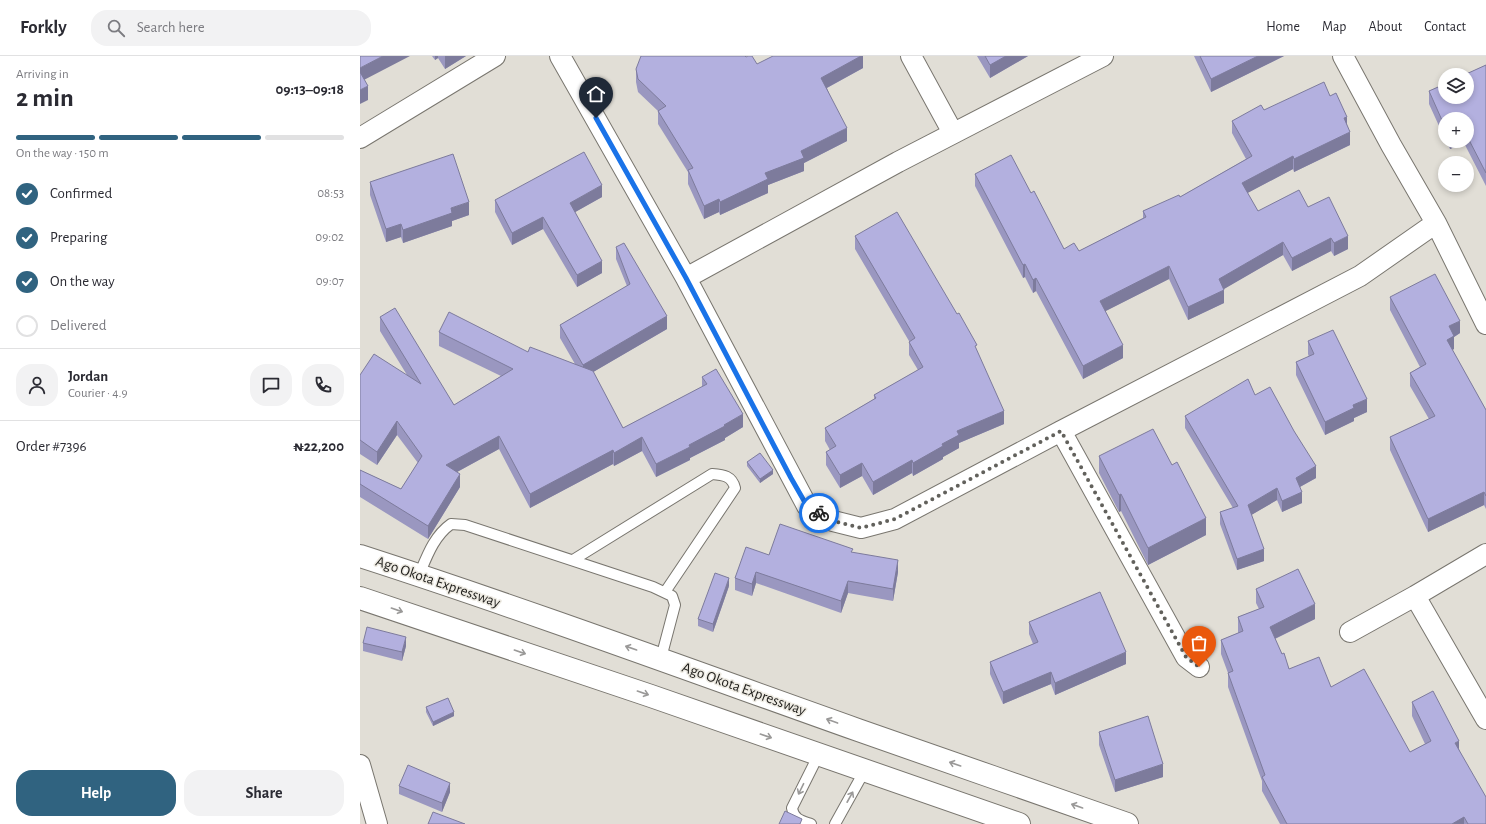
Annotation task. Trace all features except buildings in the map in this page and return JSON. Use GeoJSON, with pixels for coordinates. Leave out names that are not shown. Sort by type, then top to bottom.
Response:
{"type":"FeatureCollection","features":[{"type":"Feature","properties":{"kind":"main road","name":"Ago Okota Expressway"},"geometry":{"type":"LineString","coordinates":[[360,556],[661,658],[1097,819],[1128,824]]}},
{"type":"Feature","properties":{"kind":"main road"},"geometry":{"type":"LineString","coordinates":[[360,598],[644,693],[1019,824]]}},
{"type":"Feature","properties":{"kind":"street"},"geometry":{"type":"LineString","coordinates":[[360,138],[495,56]]}},
{"type":"Feature","properties":{"kind":"street"},"geometry":{"type":"LineString","coordinates":[[560,56],[686,278],[807,506],[833,521],[861,528],[895,519],[1360,276],[1436,223]]}},
{"type":"Feature","properties":{"kind":"street"},"geometry":{"type":"LineString","coordinates":[[911,56],[953,133]]}},
{"type":"Feature","properties":{"kind":"street"},"geometry":{"type":"LineString","coordinates":[[686,278],[953,133],[1103,56]]}},
{"type":"Feature","properties":{"kind":"street"},"geometry":{"type":"LineString","coordinates":[[1343,56],[1391,145],[1436,223],[1486,324]]}},
{"type":"Feature","properties":{"kind":"street"},"geometry":{"type":"LineString","coordinates":[[1061,431],[1186,657],[1199,667]]}},
{"type":"Feature","properties":{"kind":"street"},"geometry":{"type":"LineString","coordinates":[[1350,632],[1486,554]]}},
{"type":"Feature","properties":{"kind":"street"},"geometry":{"type":"LineString","coordinates":[[1415,596],[1486,719]]}},
{"type":"Feature","properties":{"kind":"street"},"geometry":{"type":"LineString","coordinates":[[360,765],[377,824]]}},
{"type":"Feature","properties":{"kind":"lane"},"geometry":{"type":"LineString","coordinates":[[573,560],[712,474],[723,475],[730,478],[735,488],[665,592]]}},
{"type":"Feature","properties":{"kind":"lane"},"geometry":{"type":"LineString","coordinates":[[419,575],[428,552],[443,529],[451,524],[465,525],[573,560],[665,592],[672,596],[675,605],[661,658]]}},
{"type":"Feature","properties":{"kind":"lane"},"geometry":{"type":"LineString","coordinates":[[811,824],[796,818],[793,814],[792,808],[819,754]]}},
{"type":"Feature","properties":{"kind":"lane"},"geometry":{"type":"LineString","coordinates":[[834,824],[865,770]]}},
{"type":"Feature","properties":{"kind":"way so far"},"geometry":{"type":"LineString","coordinates":[[819,513],[833,521],[861,528],[895,519],[1061,431],[1186,657],[1199,667]]}},
{"type":"Feature","properties":{"kind":"route"},"geometry":{"type":"LineString","coordinates":[[596,118],[686,278],[791,478],[807,506],[819,513]]}}]}
